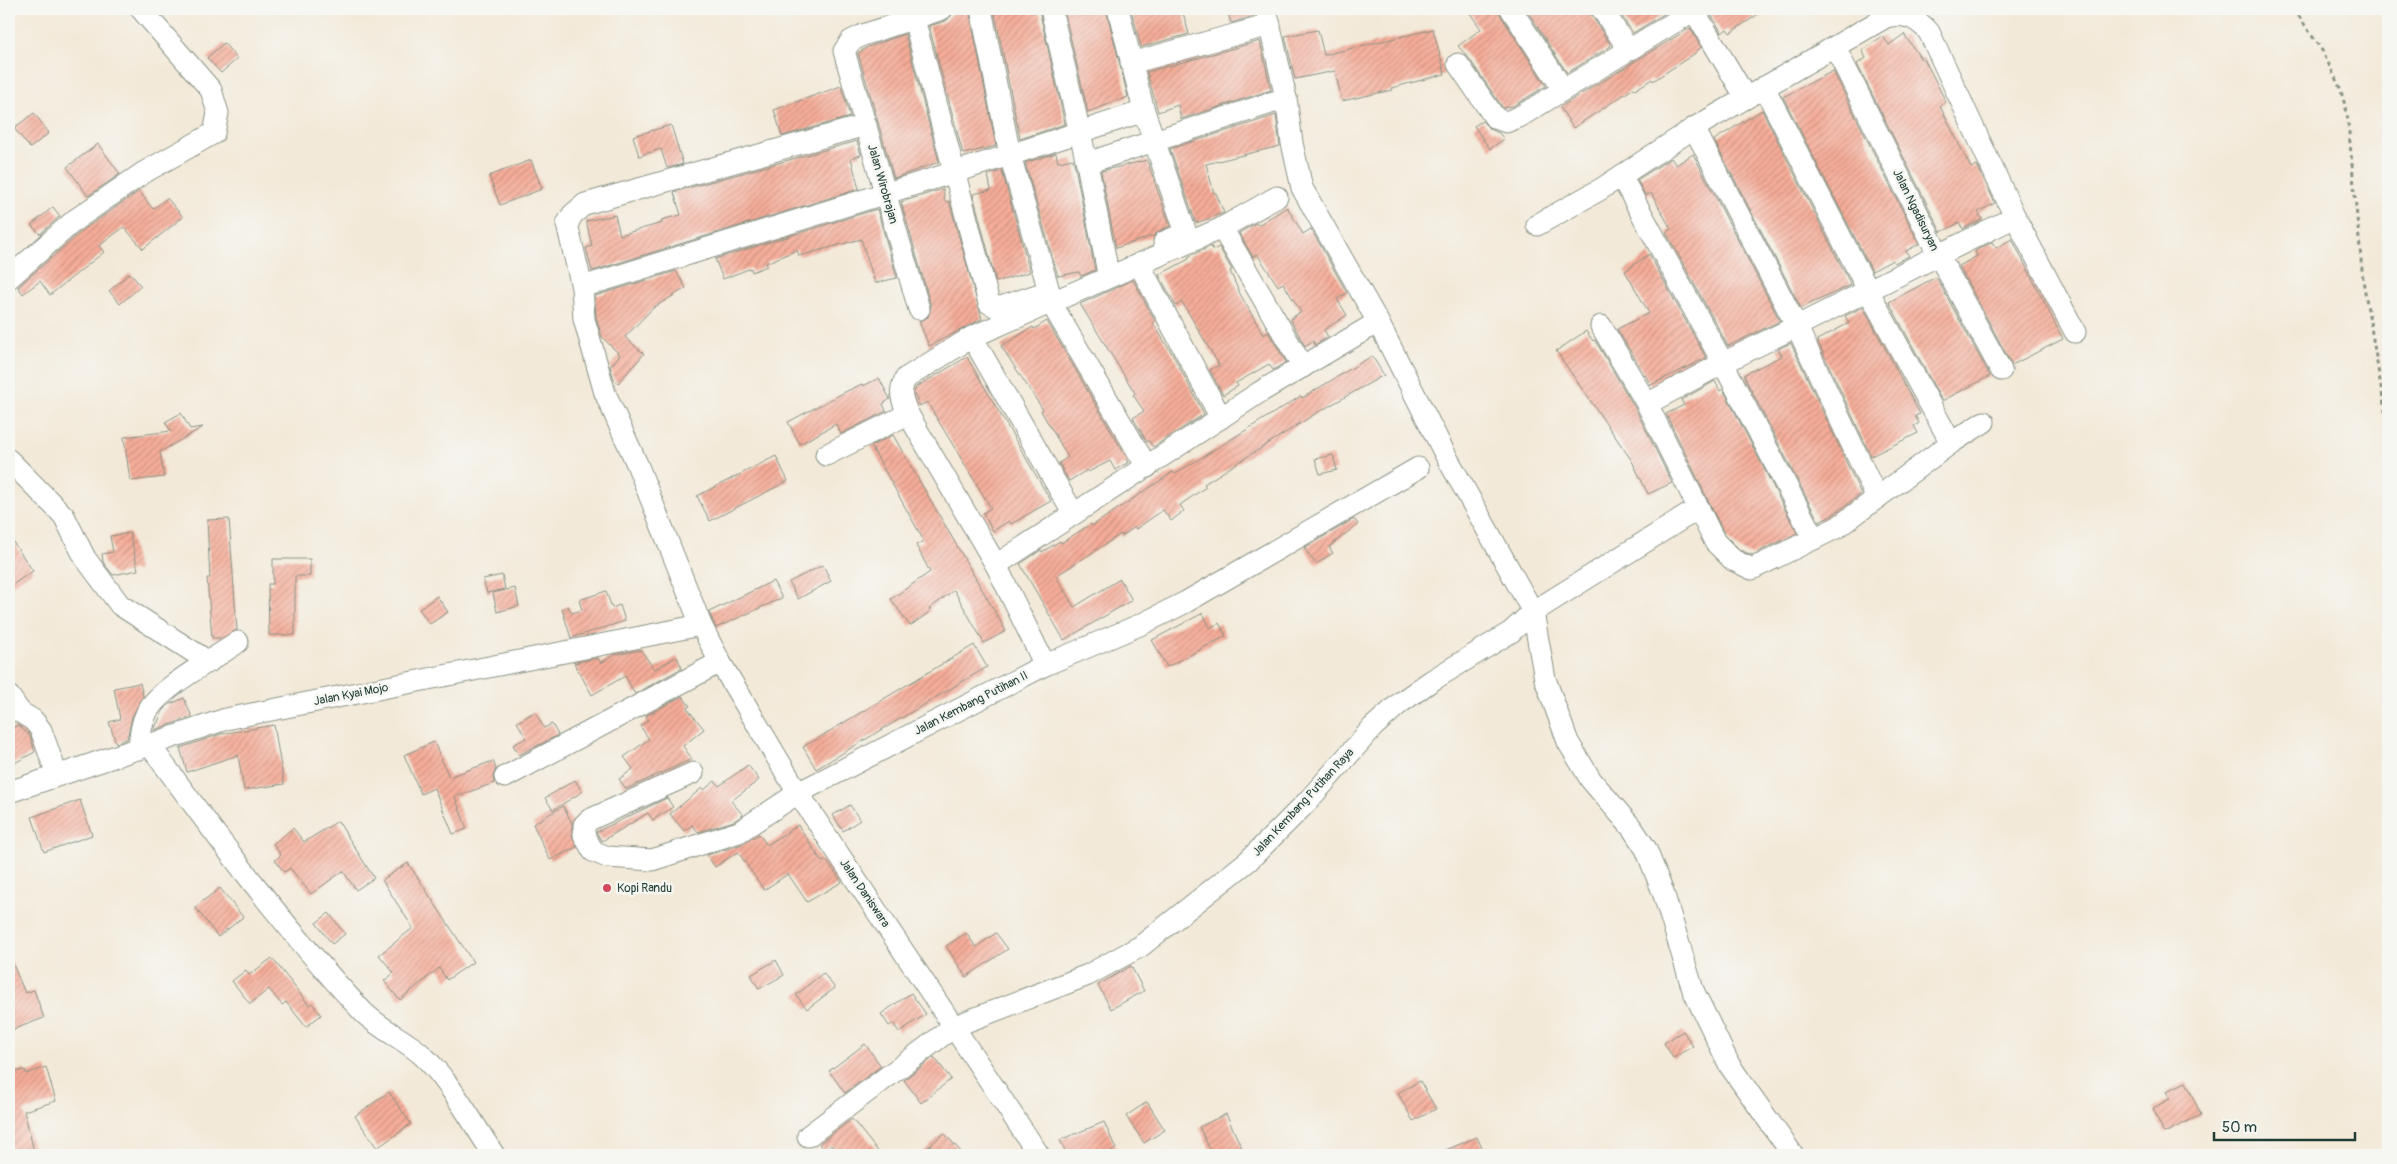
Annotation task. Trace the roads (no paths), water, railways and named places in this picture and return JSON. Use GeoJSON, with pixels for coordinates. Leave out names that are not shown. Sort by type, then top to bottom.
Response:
{"type":"FeatureCollection","features":[{"type":"Feature","properties":{"kind":"street"},"geometry":{"type":"LineString","coordinates":[[9,278],[75,220],[143,173],[214,134],[218,113],[210,90],[141,9]]}},
{"type":"Feature","properties":{"kind":"street"},"geometry":{"type":"LineString","coordinates":[[942,9],[914,19],[989,303],[998,308],[1050,297],[1139,264],[1222,228],[1277,197]]}},
{"type":"Feature","properties":{"kind":"street"},"geometry":{"type":"LineString","coordinates":[[981,9],[1010,155],[1050,297],[1147,468]]}},
{"type":"Feature","properties":{"kind":"street"},"geometry":{"type":"LineString","coordinates":[[1051,9],[1078,132],[1087,163],[1107,268]]}},
{"type":"Feature","properties":{"kind":"street"},"geometry":{"type":"LineString","coordinates":[[1045,665],[996,565],[908,414],[901,398],[901,387],[906,378],[972,337],[1107,268],[1186,233],[1144,111],[1118,9]]}},
{"type":"Feature","properties":{"kind":"street"},"geometry":{"type":"LineString","coordinates":[[1511,9],[1563,89]]}},
{"type":"Feature","properties":{"kind":"street"},"geometry":{"type":"LineString","coordinates":[[1602,9],[1629,50]]}},
{"type":"Feature","properties":{"kind":"street"},"geometry":{"type":"LineString","coordinates":[[1458,64],[1495,118],[1506,122],[1519,117],[1694,9],[1755,92],[1869,292],[1951,443]]}},
{"type":"Feature","properties":{"kind":"street"},"geometry":{"type":"LineString","coordinates":[[1537,225],[1621,176],[1694,128],[1886,17],[1909,16],[1921,22],[1929,32],[2014,218],[2075,332]]}},
{"type":"Feature","properties":{"kind":"street"},"geometry":{"type":"LineString","coordinates":[[1132,63],[1268,17],[1286,98],[1292,143],[1302,188],[1378,322],[1445,454],[1533,612],[1545,679],[1568,742],[1591,780],[1632,828],[1646,849],[1664,895],[1693,990],[1730,1066],[1793,1155]]}},
{"type":"Feature","properties":{"kind":"street","name":"Jalan Wirobrajan"},"geometry":{"type":"LineString","coordinates":[[914,19],[851,41],[844,51],[920,309]]}},
{"type":"Feature","properties":{"kind":"street","name":"Jalan Ngadisuryan"},"geometry":{"type":"LineString","coordinates":[[1835,47],[1939,256],[2001,370]]}},
{"type":"Feature","properties":{"kind":"street"},"geometry":{"type":"LineString","coordinates":[[1087,163],[1286,98]]}},
{"type":"Feature","properties":{"kind":"street"},"geometry":{"type":"LineString","coordinates":[[582,287],[1010,155],[1144,111]]}},
{"type":"Feature","properties":{"kind":"street","name":"Jalan Daniswara"},"geometry":{"type":"LineString","coordinates":[[866,125],[585,204],[572,214],[568,224],[582,287],[584,319],[605,393],[637,464],[701,625],[720,662],[798,793],[1040,1155]]}},
{"type":"Feature","properties":{"kind":"street"},"geometry":{"type":"LineString","coordinates":[[1694,128],[1797,327],[1877,498]]}},
{"type":"Feature","properties":{"kind":"street"},"geometry":{"type":"LineString","coordinates":[[1621,176],[1723,363],[1814,540]]}},
{"type":"Feature","properties":{"kind":"street"},"geometry":{"type":"LineString","coordinates":[[1647,404],[1723,363],[1869,292],[2014,218]]}},
{"type":"Feature","properties":{"kind":"street"},"geometry":{"type":"LineString","coordinates":[[1222,228],[1303,367]]}},
{"type":"Feature","properties":{"kind":"street"},"geometry":{"type":"LineString","coordinates":[[1139,264],[1221,418]]}},
{"type":"Feature","properties":{"kind":"street"},"geometry":{"type":"LineString","coordinates":[[996,565],[1073,513],[1147,468],[1260,392],[1378,322]]}},
{"type":"Feature","properties":{"kind":"street"},"geometry":{"type":"LineString","coordinates":[[1602,326],[1647,404],[1715,542],[1732,560],[1752,569],[1838,527],[1951,443],[1984,422]]}},
{"type":"Feature","properties":{"kind":"street"},"geometry":{"type":"LineString","coordinates":[[972,337],[1073,513]]}},
{"type":"Feature","properties":{"kind":"street"},"geometry":{"type":"LineString","coordinates":[[826,455],[908,414]]}},
{"type":"Feature","properties":{"kind":"street"},"geometry":{"type":"LineString","coordinates":[[9,460],[64,516],[85,558],[120,605],[209,662]]}},
{"type":"Feature","properties":{"kind":"street","name":"Jalan Kembang Putihan II"},"geometry":{"type":"LineString","coordinates":[[693,773],[589,820],[584,825],[584,835],[593,850],[607,857],[652,860],[739,832],[798,793],[1045,665],[1142,624],[1186,602],[1418,468]]}},
{"type":"Feature","properties":{"kind":"street","name":"Jalan Kembang Putihan Raya"},"geometry":{"type":"LineString","coordinates":[[808,1136],[955,1026],[1088,975],[1141,946],[1248,861],[1301,808],[1366,735],[1400,703],[1431,681],[1511,632],[1533,612],[1699,508]]}},
{"type":"Feature","properties":{"kind":"street","name":"Jalan Kyai Mojo"},"geometry":{"type":"LineString","coordinates":[[9,792],[226,718],[701,625]]}},
{"type":"Feature","properties":{"kind":"street"},"geometry":{"type":"LineString","coordinates":[[238,642],[161,695],[148,709],[141,725],[144,746],[298,937],[365,1014],[422,1055],[455,1094],[494,1155]]}},
{"type":"Feature","properties":{"kind":"street"},"geometry":{"type":"LineString","coordinates":[[505,777],[720,662]]}},
{"type":"Feature","properties":{"kind":"street"},"geometry":{"type":"LineString","coordinates":[[9,696],[20,712],[33,720],[41,730],[57,775]]}},
{"type":"Feature","properties":{"kind":"place","name":"Kopi Randu"},"geometry":{"type":"Point","coordinates":[607,888]}}]}
